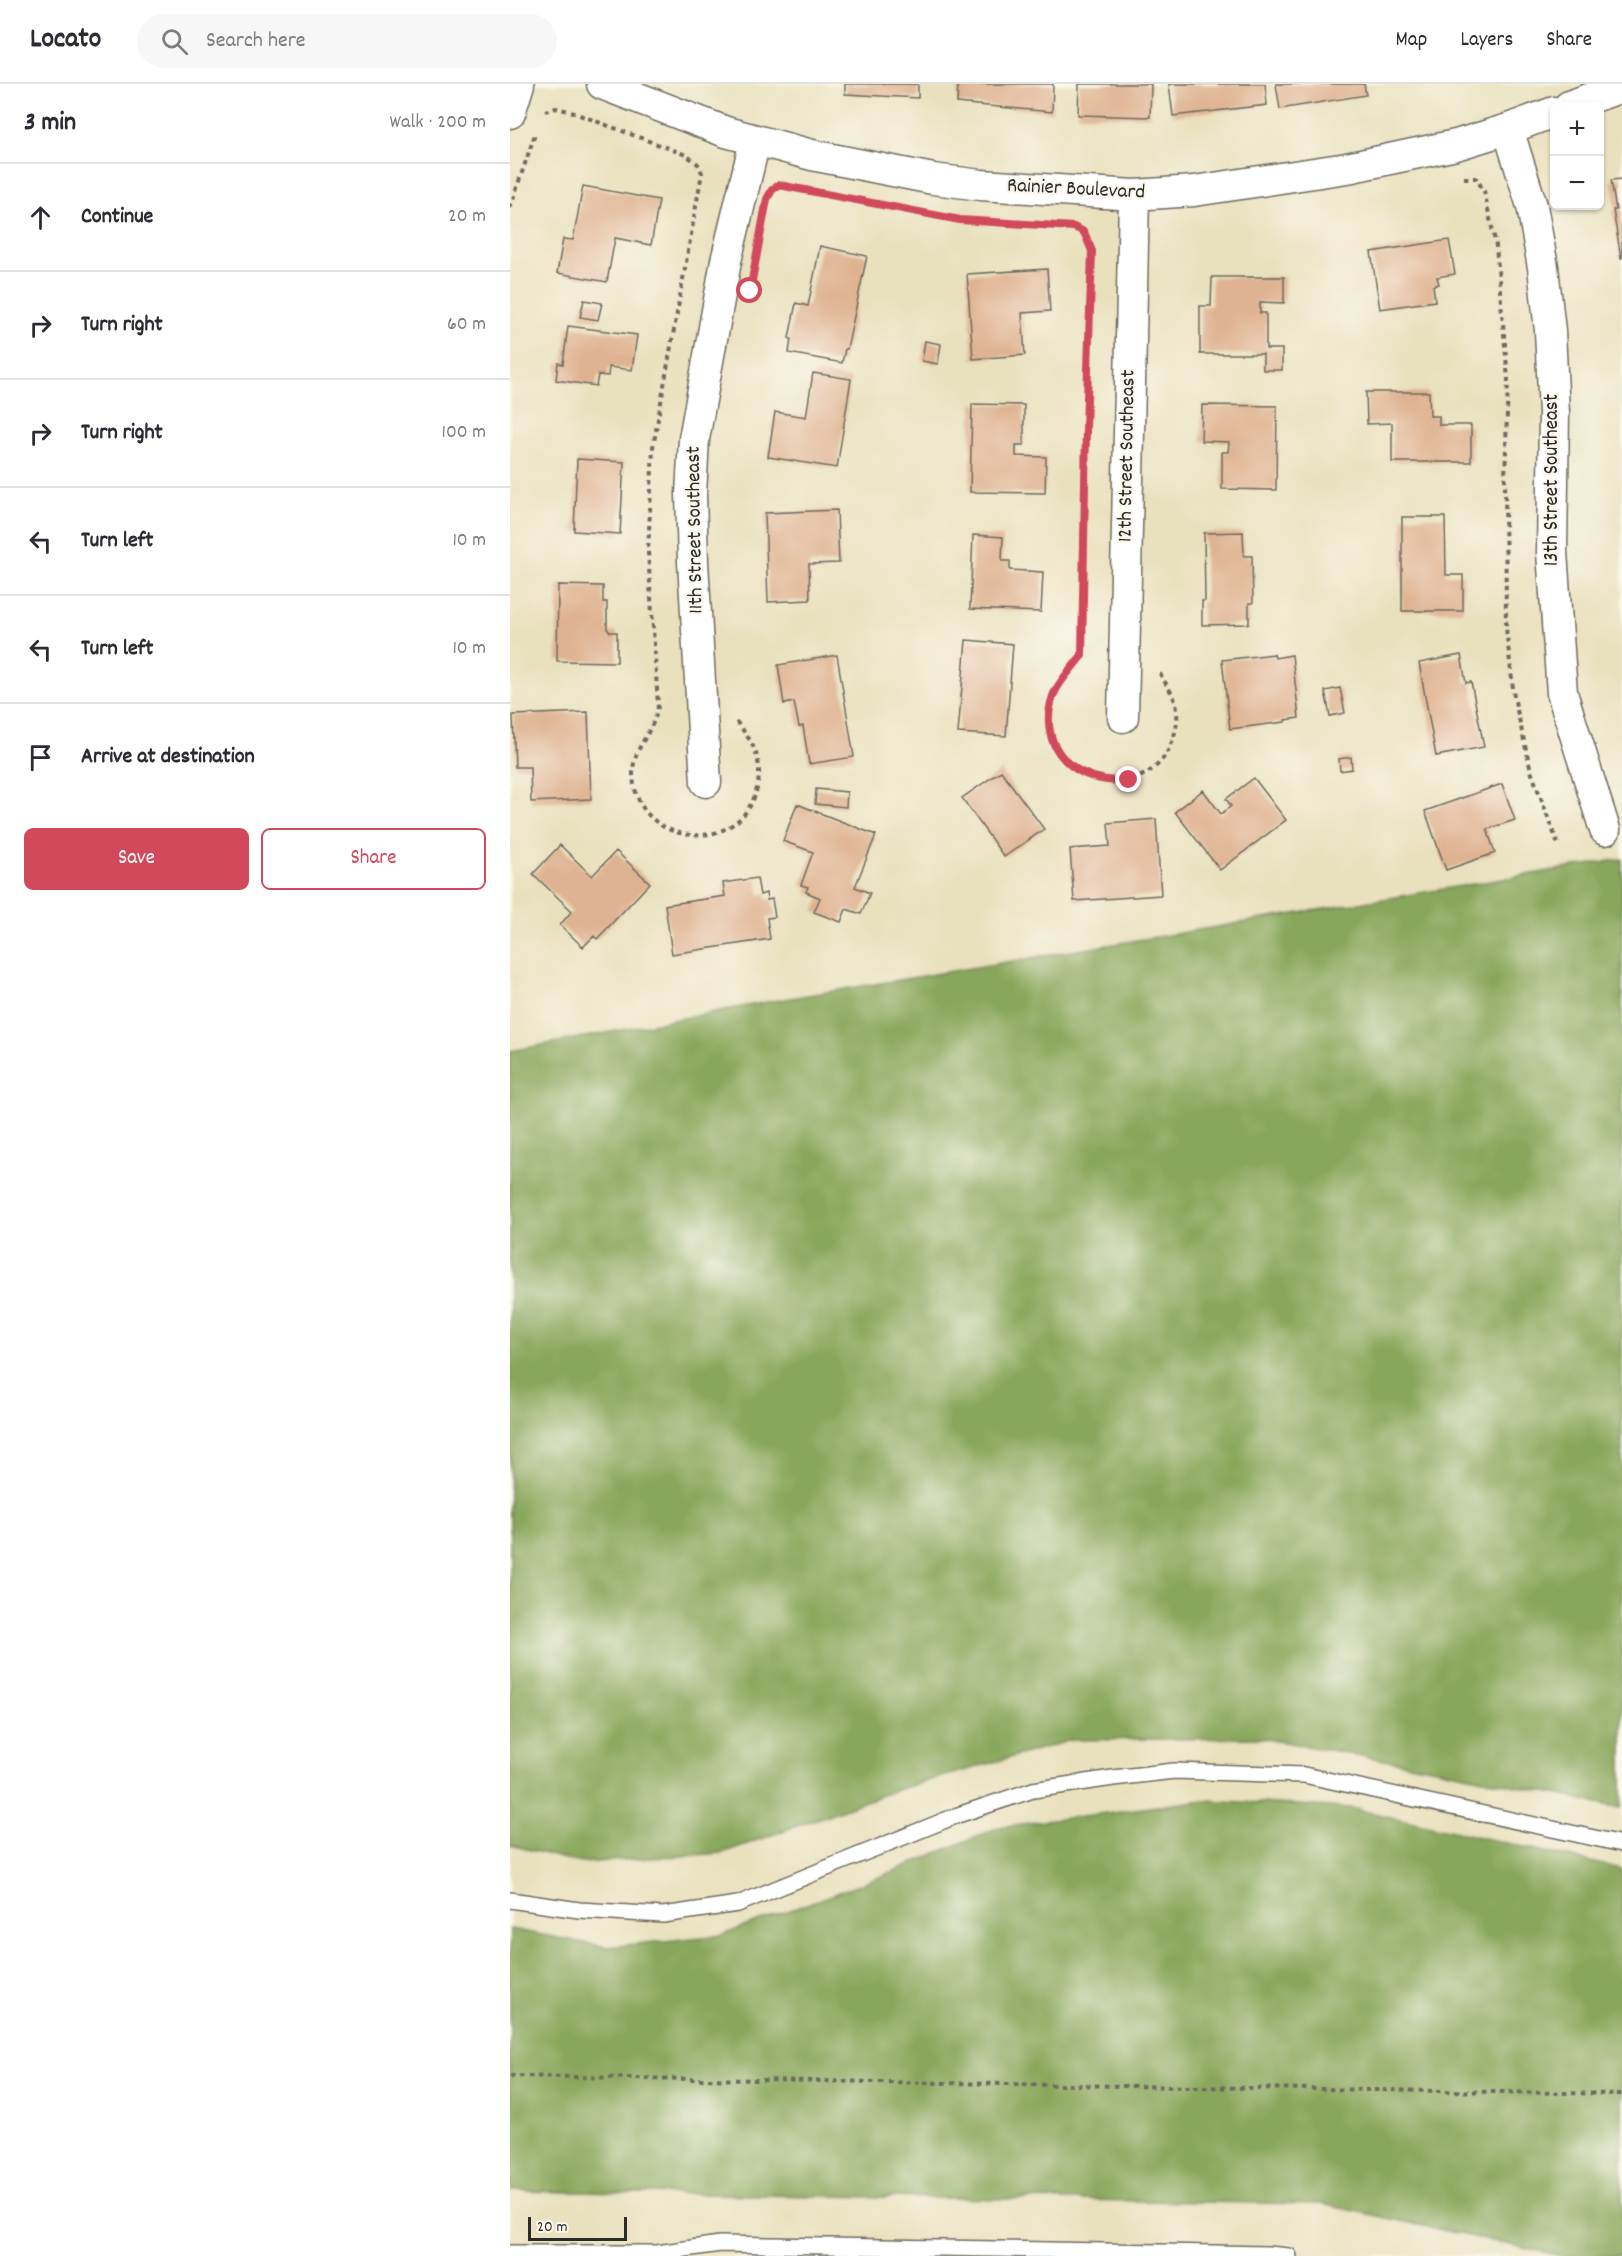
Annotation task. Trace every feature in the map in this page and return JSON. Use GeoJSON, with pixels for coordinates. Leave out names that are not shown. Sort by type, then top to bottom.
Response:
{"type":"FeatureCollection","features":[{"type":"Feature","properties":{"kind":"street"},"geometry":{"type":"LineString","coordinates":[[510,113],[519,84]]}},
{"type":"Feature","properties":{"kind":"street","name":"Rainier Boulevard"},"geometry":{"type":"LineString","coordinates":[[602,84],[726,132],[812,155],[933,179],[981,185],[1134,195],[1194,191],[1347,168],[1456,145],[1550,113]]}},
{"type":"Feature","properties":{"kind":"street"},"geometry":{"type":"LineString","coordinates":[[1580,102],[1622,87]]}},
{"type":"Feature","properties":{"kind":"street","name":"13th Street Southeast"},"geometry":{"type":"LineString","coordinates":[[1508,129],[1532,206],[1543,267],[1550,331],[1554,413],[1552,552],[1562,693],[1605,830]]}},
{"type":"Feature","properties":{"kind":"street","name":"11th Street Southeast"},"geometry":{"type":"LineString","coordinates":[[706,782],[693,562],[691,494],[694,439],[726,261],[755,141]]}},
{"type":"Feature","properties":{"kind":"street","name":"12th Street Southeast"},"geometry":{"type":"LineString","coordinates":[[1123,717],[1134,195]]}},
{"type":"Feature","properties":{"kind":"lane"},"geometry":{"type":"LineString","coordinates":[[510,1900],[579,1910],[663,1916],[738,1904],[958,1815],[1033,1790],[1174,1772],[1304,1775],[1622,1844]]}},
{"type":"Feature","properties":{"kind":"lane"},"geometry":{"type":"LineString","coordinates":[[510,2253],[604,2255],[657,2253],[720,2244],[1256,2253],[1289,2256]]}},
{"type":"Feature","properties":{"kind":"path"},"geometry":{"type":"LineString","coordinates":[[540,120],[544,111],[556,108],[569,111],[686,155],[698,164],[702,173],[653,447],[648,552],[657,717],[640,743],[633,772],[635,789],[642,805],[652,819],[666,829],[691,836],[708,835],[725,829],[739,820],[750,808],[757,792],[759,774],[757,754],[751,742],[729,713]]}},
{"type":"Feature","properties":{"kind":"path"},"geometry":{"type":"LineString","coordinates":[[510,208],[536,130]]}},
{"type":"Feature","properties":{"kind":"path"},"geometry":{"type":"LineString","coordinates":[[1456,179],[1476,178],[1484,191],[1496,246],[1508,379],[1505,481],[1506,628],[1514,698],[1531,771],[1558,844]]}},
{"type":"Feature","properties":{"kind":"path"},"geometry":{"type":"LineString","coordinates":[[772,190],[779,185],[960,220],[1074,227],[1084,232],[1092,251],[1082,655],[1061,681],[1054,694],[1050,716],[1053,741],[1069,764],[1098,780],[1114,782],[1141,776],[1161,760],[1169,749],[1176,730],[1177,711],[1170,687],[1156,665]]}},
{"type":"Feature","properties":{"kind":"path"},"geometry":{"type":"LineString","coordinates":[[510,2076],[1622,2094]]}},
{"type":"Feature","properties":{"kind":"green space"},"geometry":{"type":"Polygon","coordinates":[[[1622,859],[1622,1808],[1436,1769],[1261,1738],[1072,1740],[896,1790],[722,1853],[581,1863],[510,1845],[510,1051],[767,1002],[1622,859]]]}},
{"type":"Feature","properties":{"kind":"green space"},"geometry":{"type":"Polygon","coordinates":[[[1204,1800],[1351,1808],[1622,1869],[1622,2256],[1562,2256],[1322,2204],[510,2191],[510,1929],[607,1947],[722,1935],[875,1879],[999,1827],[1204,1800]]]}},
{"type":"Feature","properties":{"kind":"building"},"geometry":{"type":"Polygon","coordinates":[[[845,84],[918,84],[918,98],[845,94],[845,84]]]}},
{"type":"Feature","properties":{"kind":"building"},"geometry":{"type":"Polygon","coordinates":[[[958,84],[1053,84],[1052,112],[957,103],[958,84]]]}},
{"type":"Feature","properties":{"kind":"building"},"geometry":{"type":"Polygon","coordinates":[[[1079,84],[1151,84],[1150,117],[1078,115],[1079,84]]]}},
{"type":"Feature","properties":{"kind":"building"},"geometry":{"type":"Polygon","coordinates":[[[1169,84],[1265,84],[1267,105],[1173,116],[1169,84]]]}},
{"type":"Feature","properties":{"kind":"building"},"geometry":{"type":"Polygon","coordinates":[[[1276,84],[1364,84],[1366,95],[1280,109],[1276,84]]]}},
{"type":"Feature","properties":{"kind":"building"},"geometry":{"type":"Polygon","coordinates":[[[1622,179],[1621,258],[1613,210],[1616,210],[1611,180],[1622,179]]]}},
{"type":"Feature","properties":{"kind":"building"},"geometry":{"type":"Polygon","coordinates":[[[583,186],[659,200],[651,245],[615,238],[607,282],[557,273],[563,239],[573,240],[583,186]]]}},
{"type":"Feature","properties":{"kind":"building"},"geometry":{"type":"Polygon","coordinates":[[[1449,240],[1455,274],[1437,277],[1439,284],[1433,286],[1435,301],[1380,309],[1371,252],[1449,240]]]}},
{"type":"Feature","properties":{"kind":"building"},"geometry":{"type":"Polygon","coordinates":[[[820,246],[867,256],[842,363],[789,353],[791,339],[789,338],[796,303],[808,306],[820,246]]]}},
{"type":"Feature","properties":{"kind":"building"},"geometry":{"type":"Polygon","coordinates":[[[1047,269],[1050,311],[1022,313],[1025,355],[973,359],[967,274],[1047,269]]]}},
{"type":"Feature","properties":{"kind":"building"},"geometry":{"type":"Polygon","coordinates":[[[1212,277],[1284,277],[1284,303],[1260,302],[1260,313],[1266,313],[1266,349],[1282,349],[1282,370],[1263,370],[1263,354],[1200,354],[1200,306],[1211,306],[1212,277]]]}},
{"type":"Feature","properties":{"kind":"building"},"geometry":{"type":"Polygon","coordinates":[[[584,300],[602,303],[598,320],[580,317],[584,300]]]}},
{"type":"Feature","properties":{"kind":"building"},"geometry":{"type":"Polygon","coordinates":[[[568,326],[637,335],[632,370],[609,367],[608,376],[598,375],[596,386],[556,380],[558,363],[563,364],[568,326]]]}},
{"type":"Feature","properties":{"kind":"building"},"geometry":{"type":"Polygon","coordinates":[[[925,341],[941,344],[938,364],[922,361],[925,341]]]}},
{"type":"Feature","properties":{"kind":"building"},"geometry":{"type":"Polygon","coordinates":[[[813,373],[851,379],[837,468],[768,457],[775,412],[806,417],[813,373]]]}},
{"type":"Feature","properties":{"kind":"building"},"geometry":{"type":"Polygon","coordinates":[[[1366,392],[1429,392],[1430,416],[1439,416],[1439,425],[1471,425],[1471,462],[1392,462],[1392,423],[1367,424],[1366,392]]]}},
{"type":"Feature","properties":{"kind":"building"},"geometry":{"type":"Polygon","coordinates":[[[972,404],[1024,405],[1024,445],[1016,445],[1016,456],[1046,457],[1045,493],[970,492],[972,404]]]}},
{"type":"Feature","properties":{"kind":"building"},"geometry":{"type":"Polygon","coordinates":[[[1202,405],[1277,406],[1276,490],[1222,489],[1222,452],[1228,452],[1229,442],[1201,441],[1202,405]]]}},
{"type":"Feature","properties":{"kind":"building"},"geometry":{"type":"Polygon","coordinates":[[[577,459],[624,462],[620,534],[574,531],[577,459]]]}},
{"type":"Feature","properties":{"kind":"building"},"geometry":{"type":"Polygon","coordinates":[[[837,510],[839,563],[809,564],[810,600],[768,602],[765,513],[837,510]]]}},
{"type":"Feature","properties":{"kind":"building"},"geometry":{"type":"Polygon","coordinates":[[[1402,517],[1445,517],[1446,575],[1463,575],[1463,611],[1402,611],[1402,517]]]}},
{"type":"Feature","properties":{"kind":"building"},"geometry":{"type":"Polygon","coordinates":[[[1243,532],[1244,556],[1252,556],[1253,603],[1249,603],[1249,624],[1202,625],[1202,601],[1205,601],[1204,533],[1243,532]]]}},
{"type":"Feature","properties":{"kind":"building"},"geometry":{"type":"Polygon","coordinates":[[[973,535],[1003,537],[1002,561],[1010,561],[1010,570],[1043,572],[1041,612],[970,609],[973,535]]]}},
{"type":"Feature","properties":{"kind":"building"},"geometry":{"type":"Polygon","coordinates":[[[558,585],[603,586],[603,602],[607,602],[607,629],[610,632],[617,632],[617,662],[557,661],[558,585]]]}},
{"type":"Feature","properties":{"kind":"building"},"geometry":{"type":"Polygon","coordinates":[[[966,640],[1013,644],[1006,736],[958,733],[966,640]]]}},
{"type":"Feature","properties":{"kind":"building"},"geometry":{"type":"Polygon","coordinates":[[[1274,654],[1275,658],[1292,655],[1299,718],[1230,729],[1222,660],[1274,654]]]}},
{"type":"Feature","properties":{"kind":"building"},"geometry":{"type":"Polygon","coordinates":[[[837,655],[854,757],[809,764],[803,726],[799,727],[794,702],[784,704],[778,665],[837,655]]]}},
{"type":"Feature","properties":{"kind":"building"},"geometry":{"type":"Polygon","coordinates":[[[1461,655],[1466,683],[1471,682],[1484,747],[1436,756],[1419,663],[1461,655]]]}},
{"type":"Feature","properties":{"kind":"building"},"geometry":{"type":"Polygon","coordinates":[[[1340,688],[1345,713],[1330,716],[1325,691],[1340,688]]]}},
{"type":"Feature","properties":{"kind":"building"},"geometry":{"type":"Polygon","coordinates":[[[588,712],[591,799],[531,802],[530,767],[515,767],[513,715],[588,712]]]}},
{"type":"Feature","properties":{"kind":"building"},"geometry":{"type":"Polygon","coordinates":[[[1351,757],[1352,769],[1340,771],[1339,759],[1351,757]]]}},
{"type":"Feature","properties":{"kind":"building"},"geometry":{"type":"Polygon","coordinates":[[[1001,771],[1044,829],[1004,857],[962,798],[1001,771]]]}},
{"type":"Feature","properties":{"kind":"building"},"geometry":{"type":"Polygon","coordinates":[[[1254,778],[1286,820],[1220,870],[1175,812],[1203,790],[1221,814],[1231,806],[1226,799],[1254,778]]]}},
{"type":"Feature","properties":{"kind":"building"},"geometry":{"type":"Polygon","coordinates":[[[1502,784],[1515,820],[1487,829],[1495,853],[1446,870],[1425,811],[1502,784]]]}},
{"type":"Feature","properties":{"kind":"building"},"geometry":{"type":"Polygon","coordinates":[[[816,789],[847,792],[846,807],[815,804],[816,789]]]}},
{"type":"Feature","properties":{"kind":"building"},"geometry":{"type":"Polygon","coordinates":[[[797,804],[876,835],[855,887],[870,893],[861,914],[846,909],[841,922],[814,912],[820,898],[806,892],[808,887],[801,885],[813,852],[783,841],[797,804]]]}},
{"type":"Feature","properties":{"kind":"building"},"geometry":{"type":"Polygon","coordinates":[[[1156,819],[1161,895],[1074,901],[1070,849],[1110,846],[1108,823],[1156,819]]]}},
{"type":"Feature","properties":{"kind":"building"},"geometry":{"type":"Polygon","coordinates":[[[560,845],[592,876],[616,851],[650,883],[597,939],[594,936],[583,947],[560,925],[572,911],[533,874],[560,845]]]}},
{"type":"Feature","properties":{"kind":"building"},"geometry":{"type":"Polygon","coordinates":[[[757,878],[760,895],[766,893],[767,900],[772,899],[775,917],[767,918],[770,939],[672,954],[665,905],[725,896],[723,883],[757,878]]]}},
{"type":"Feature","properties":{"kind":"route"},"geometry":{"type":"LineString","coordinates":[[750,291],[767,199],[772,190],[779,185],[960,220],[1074,227],[1084,232],[1092,251],[1082,655],[1061,681],[1054,694],[1050,707],[1050,725],[1053,741],[1069,764],[1078,771],[1098,780],[1114,782],[1129,780]]}}]}
